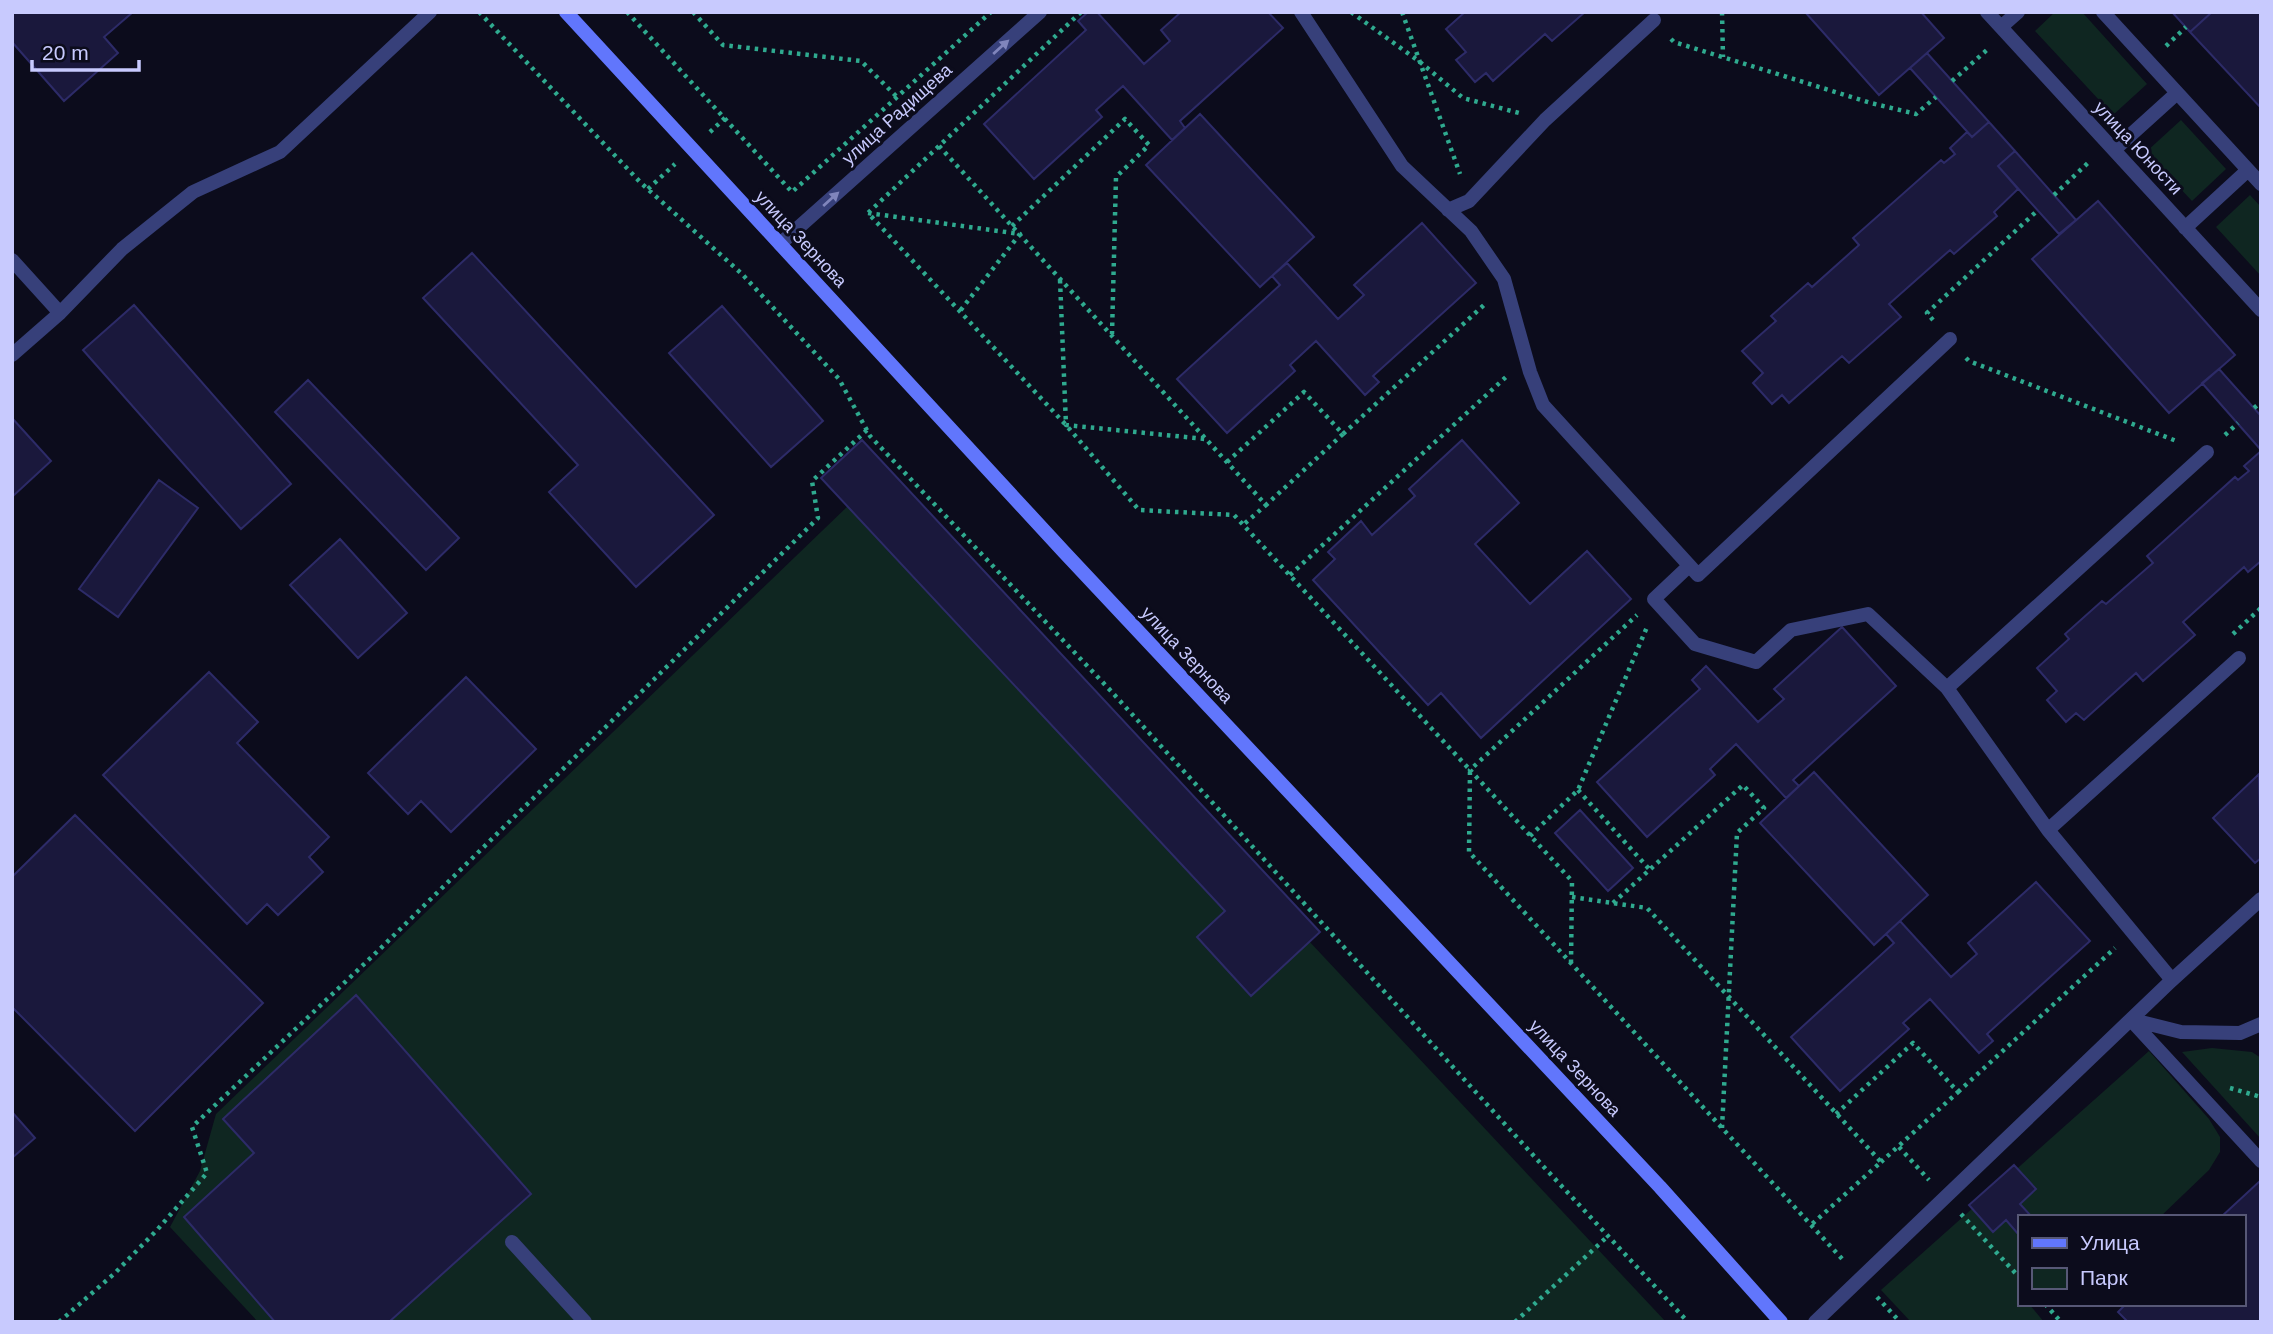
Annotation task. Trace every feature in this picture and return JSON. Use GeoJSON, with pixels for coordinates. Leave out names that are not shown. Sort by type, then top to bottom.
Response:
{"type":"FeatureCollection","features":[{"type":"Feature","properties":{"kind":"main road","name":"улица Зернова"},"geometry":{"type":"LineString","coordinates":[[566,12],[1064,552],[1660,1187],[1781,1322]]}},
{"type":"Feature","properties":{"kind":"street"},"geometry":{"type":"LineString","coordinates":[[12,355],[61,313],[122,249],[193,192],[280,152],[430,12]]}},
{"type":"Feature","properties":{"kind":"street","name":"улица Радищева"},"geometry":{"type":"LineString","coordinates":[[780,244],[1040,12]]}},
{"type":"Feature","properties":{"kind":"street"},"geometry":{"type":"LineString","coordinates":[[1301,12],[1402,166],[1471,232],[1504,279],[1526,359],[1543,405],[1698,575],[1950,339]]}},
{"type":"Feature","properties":{"kind":"street","name":"улица Юности"},"geometry":{"type":"LineString","coordinates":[[1987,12],[2261,310]]}},
{"type":"Feature","properties":{"kind":"street"},"geometry":{"type":"LineString","coordinates":[[2003,30],[2018,12]]}},
{"type":"Feature","properties":{"kind":"street"},"geometry":{"type":"LineString","coordinates":[[2103,12],[2261,184]]}},
{"type":"Feature","properties":{"kind":"street"},"geometry":{"type":"LineString","coordinates":[[1448,210],[1469,201],[1545,120],[1654,20]]}},
{"type":"Feature","properties":{"kind":"street"},"geometry":{"type":"LineString","coordinates":[[2111,147],[2177,93]]}},
{"type":"Feature","properties":{"kind":"street"},"geometry":{"type":"LineString","coordinates":[[2185,228],[2248,170]]}},
{"type":"Feature","properties":{"kind":"street"},"geometry":{"type":"LineString","coordinates":[[12,260],[61,313]]}},
{"type":"Feature","properties":{"kind":"street"},"geometry":{"type":"LineString","coordinates":[[1947,688],[2207,452]]}},
{"type":"Feature","properties":{"kind":"street"},"geometry":{"type":"LineString","coordinates":[[1689,566],[1654,599],[1695,644],[1756,662],[1791,630],[1868,614],[1947,688],[2048,830],[2172,981]]}},
{"type":"Feature","properties":{"kind":"street"},"geometry":{"type":"LineString","coordinates":[[2048,830],[2239,658]]}},
{"type":"Feature","properties":{"kind":"street"},"geometry":{"type":"LineString","coordinates":[[1815,1322],[2172,981],[2261,900]]}},
{"type":"Feature","properties":{"kind":"street"},"geometry":{"type":"LineString","coordinates":[[2131,1020],[2181,1032],[2240,1033],[2261,1024]]}},
{"type":"Feature","properties":{"kind":"street"},"geometry":{"type":"LineString","coordinates":[[2131,1020],[2261,1161]]}},
{"type":"Feature","properties":{"kind":"street"},"geometry":{"type":"LineString","coordinates":[[512,1242],[585,1322]]}},
{"type":"Feature","properties":{"kind":"path"},"geometry":{"type":"LineString","coordinates":[[479,12],[641,183],[741,274],[839,379],[870,436],[1110,690],[1688,1322]]}},
{"type":"Feature","properties":{"kind":"path"},"geometry":{"type":"LineString","coordinates":[[627,12],[792,192],[991,12]]}},
{"type":"Feature","properties":{"kind":"path"},"geometry":{"type":"LineString","coordinates":[[693,12],[723,45],[861,61],[898,98]]}},
{"type":"Feature","properties":{"kind":"path"},"geometry":{"type":"LineString","coordinates":[[868,213],[1081,12]]}},
{"type":"Feature","properties":{"kind":"path"},"geometry":{"type":"LineString","coordinates":[[1352,12],[1420,62],[1462,98],[1545,120]]}},
{"type":"Feature","properties":{"kind":"path"},"geometry":{"type":"LineString","coordinates":[[1402,12],[1469,201]]}},
{"type":"Feature","properties":{"kind":"path"},"geometry":{"type":"LineString","coordinates":[[1722,12],[1723,57]]}},
{"type":"Feature","properties":{"kind":"path"},"geometry":{"type":"LineString","coordinates":[[1654,20],[1674,42],[1871,103],[1916,114],[1936,96]]}},
{"type":"Feature","properties":{"kind":"path"},"geometry":{"type":"LineString","coordinates":[[1952,81],[2003,30]]}},
{"type":"Feature","properties":{"kind":"path"},"geometry":{"type":"LineString","coordinates":[[1012,226],[1125,119],[1149,145],[1116,177],[1112,335]]}},
{"type":"Feature","properties":{"kind":"path"},"geometry":{"type":"LineString","coordinates":[[939,146],[1266,505]]}},
{"type":"Feature","properties":{"kind":"path"},"geometry":{"type":"LineString","coordinates":[[2054,195],[2111,147]]}},
{"type":"Feature","properties":{"kind":"path"},"geometry":{"type":"LineString","coordinates":[[2038,210],[1927,313],[1969,361],[2207,452],[2238,423]]}},
{"type":"Feature","properties":{"kind":"path"},"geometry":{"type":"LineString","coordinates":[[868,213],[1020,234]]}},
{"type":"Feature","properties":{"kind":"path"},"geometry":{"type":"LineString","coordinates":[[868,213],[1066,425],[1139,510],[1234,515],[1572,881],[1571,964]]}},
{"type":"Feature","properties":{"kind":"path"},"geometry":{"type":"LineString","coordinates":[[960,311],[1020,234]]}},
{"type":"Feature","properties":{"kind":"path"},"geometry":{"type":"LineString","coordinates":[[1060,279],[1066,425]]}},
{"type":"Feature","properties":{"kind":"path"},"geometry":{"type":"LineString","coordinates":[[1243,525],[1506,286]]}},
{"type":"Feature","properties":{"kind":"path"},"geometry":{"type":"LineString","coordinates":[[1290,575],[1526,359]]}},
{"type":"Feature","properties":{"kind":"path"},"geometry":{"type":"LineString","coordinates":[[1227,462],[1304,392],[1343,434]]}},
{"type":"Feature","properties":{"kind":"path"},"geometry":{"type":"LineString","coordinates":[[2254,408],[2261,402]]}},
{"type":"Feature","properties":{"kind":"path"},"geometry":{"type":"LineString","coordinates":[[1066,425],[1207,439]]}},
{"type":"Feature","properties":{"kind":"path"},"geometry":{"type":"LineString","coordinates":[[59,1322],[116,1273],[207,1173],[192,1127],[380,948],[818,518],[812,481],[867,430]]}},
{"type":"Feature","properties":{"kind":"path"},"geometry":{"type":"LineString","coordinates":[[1654,599],[1470,770],[1469,852],[1900,1322]]}},
{"type":"Feature","properties":{"kind":"path"},"geometry":{"type":"LineString","coordinates":[[1530,835],[1578,790],[1647,629],[1654,599]]}},
{"type":"Feature","properties":{"kind":"path"},"geometry":{"type":"LineString","coordinates":[[1613,903],[1743,785],[1764,808],[1737,833],[1722,1129]]}},
{"type":"Feature","properties":{"kind":"path"},"geometry":{"type":"LineString","coordinates":[[1578,790],[1650,870]]}},
{"type":"Feature","properties":{"kind":"path"},"geometry":{"type":"LineString","coordinates":[[1572,897],[1647,908],[1881,1162]]}},
{"type":"Feature","properties":{"kind":"path"},"geometry":{"type":"LineString","coordinates":[[1811,1225],[2133,932]]}},
{"type":"Feature","properties":{"kind":"path"},"geometry":{"type":"LineString","coordinates":[[1836,1114],[1913,1043],[1958,1092]]}},
{"type":"Feature","properties":{"kind":"path"},"geometry":{"type":"LineString","coordinates":[[1515,1322],[1608,1236]]}},
{"type":"Feature","properties":{"kind":"path"},"geometry":{"type":"LineString","coordinates":[[2047,1306],[2061,1322]]}},
{"type":"Feature","properties":{"kind":"green space"},"geometry":{"type":"Polygon","coordinates":[[[2055,12],[2082,12],[2147,84],[2113,115],[2035,31],[2055,12]]]}},
{"type":"Feature","properties":{"kind":"green space"},"geometry":{"type":"Polygon","coordinates":[[[2181,120],[2226,169],[2192,201],[2146,152],[2181,120]]]}},
{"type":"Feature","properties":{"kind":"green space"},"geometry":{"type":"Polygon","coordinates":[[[2250,195],[2261,207],[2261,276],[2216,227],[2250,195]]]}},
{"type":"Feature","properties":{"kind":"green space"},"geometry":{"type":"Polygon","coordinates":[[[876,479],[1666,1322],[258,1322],[170,1227],[200,1171],[216,1114],[876,479]]]}},
{"type":"Feature","properties":{"kind":"green space"},"geometry":{"type":"Polygon","coordinates":[[[2212,1048],[2252,1052],[2261,1058],[2261,1139],[2182,1052],[2212,1048]]]}},
{"type":"Feature","properties":{"kind":"green space"},"geometry":{"type":"Polygon","coordinates":[[[2149,1051],[2209,1119],[2220,1137],[2220,1152],[2209,1170],[2162,1215],[2018,1215],[2018,1306],[2031,1306],[2044,1322],[1911,1322],[1881,1290],[2149,1051]]]}},
{"type":"Feature","properties":{"kind":"building"},"geometry":{"type":"Polygon","coordinates":[[[12,12],[133,12],[104,37],[118,53],[64,101],[12,42],[12,12]]]}},
{"type":"Feature","properties":{"kind":"building"},"geometry":{"type":"Polygon","coordinates":[[[1088,12],[1097,12],[1144,64],[1170,41],[1161,30],[1181,12],[1268,12],[1283,28],[1180,121],[1185,128],[1172,140],[1123,86],[1096,110],[1102,117],[1034,179],[984,124],[1086,30],[1078,21],[1088,12]]]}},
{"type":"Feature","properties":{"kind":"building"},"geometry":{"type":"Polygon","coordinates":[[[1465,12],[1585,12],[1552,41],[1545,34],[1493,81],[1486,73],[1475,82],[1456,60],[1466,52],[1446,29],[1465,12]]]}},
{"type":"Feature","properties":{"kind":"building"},"geometry":{"type":"Polygon","coordinates":[[[1805,12],[1921,12],[1944,38],[1879,95],[1805,12]]]}},
{"type":"Feature","properties":{"kind":"building"},"geometry":{"type":"Polygon","coordinates":[[[2172,12],[2212,12],[2190,32],[2172,12]]]}},
{"type":"Feature","properties":{"kind":"building"},"geometry":{"type":"Polygon","coordinates":[[[2212,12],[2261,12],[2261,108],[2190,32],[2212,12]]]}},
{"type":"Feature","properties":{"kind":"building"},"geometry":{"type":"Polygon","coordinates":[[[1927,53],[1989,122],[1972,137],[1910,68],[1927,53]]]}},
{"type":"Feature","properties":{"kind":"building"},"geometry":{"type":"Polygon","coordinates":[[[1200,114],[1314,237],[1260,287],[1146,165],[1200,114]]]}},
{"type":"Feature","properties":{"kind":"building"},"geometry":{"type":"Polygon","coordinates":[[[1989,122],[2015,151],[1998,166],[2018,189],[1994,212],[1997,216],[1954,254],[1950,250],[1889,304],[1901,317],[1849,363],[1842,356],[1789,403],[1782,395],[1772,404],[1753,383],[1763,373],[1742,351],[1776,321],[1771,316],[1808,283],[1812,287],[1859,245],[1853,238],[1941,160],[1944,163],[1955,154],[1950,148],[1967,132],[1972,137],[1989,122]]]}},
{"type":"Feature","properties":{"kind":"building"},"geometry":{"type":"Polygon","coordinates":[[[2015,151],[2076,220],[2059,234],[1998,166],[2015,151]]]}},
{"type":"Feature","properties":{"kind":"building"},"geometry":{"type":"Polygon","coordinates":[[[2098,201],[2235,355],[2169,413],[2032,259],[2098,201]]]}},
{"type":"Feature","properties":{"kind":"building"},"geometry":{"type":"Polygon","coordinates":[[[1422,223],[1476,283],[1373,376],[1379,382],[1365,395],[1316,341],[1290,365],[1295,371],[1227,433],[1177,379],[1280,285],[1272,276],[1287,263],[1338,319],[1364,295],[1354,285],[1422,223]]]}},
{"type":"Feature","properties":{"kind":"building"},"geometry":{"type":"Polygon","coordinates":[[[472,253],[714,515],[636,587],[549,492],[578,465],[423,298],[472,253]]]}},
{"type":"Feature","properties":{"kind":"building"},"geometry":{"type":"Polygon","coordinates":[[[134,305],[291,484],[241,529],[83,350],[134,305]]]}},
{"type":"Feature","properties":{"kind":"building"},"geometry":{"type":"Polygon","coordinates":[[[722,306],[823,421],[771,467],[669,353],[722,306]]]}},
{"type":"Feature","properties":{"kind":"building"},"geometry":{"type":"Polygon","coordinates":[[[2219,369],[2261,416],[2261,450],[2202,383],[2219,369]]]}},
{"type":"Feature","properties":{"kind":"building"},"geometry":{"type":"Polygon","coordinates":[[[308,380],[459,538],[426,570],[275,412],[308,380]]]}},
{"type":"Feature","properties":{"kind":"building"},"geometry":{"type":"Polygon","coordinates":[[[12,418],[51,461],[12,497],[12,418]]]}},
{"type":"Feature","properties":{"kind":"building"},"geometry":{"type":"Polygon","coordinates":[[[862,440],[1320,932],[1251,996],[1197,937],[1225,911],[821,478],[862,440]]]}},
{"type":"Feature","properties":{"kind":"building"},"geometry":{"type":"Polygon","coordinates":[[[1462,440],[1519,503],[1475,544],[1530,604],[1587,551],[1631,599],[1481,738],[1441,693],[1428,705],[1313,580],[1335,559],[1328,552],[1361,521],[1372,535],[1415,496],[1409,489],[1462,440]]]}},
{"type":"Feature","properties":{"kind":"building"},"geometry":{"type":"Polygon","coordinates":[[[2261,451],[2261,561],[2248,572],[2244,567],[2183,622],[2195,635],[2143,681],[2136,673],[2084,720],[2076,713],[2066,722],[2047,700],[2057,691],[2037,668],[2069,639],[2065,634],[2102,601],[2106,604],[2153,563],[2147,556],[2235,477],[2238,480],[2249,471],[2244,466],[2261,451]]]}},
{"type":"Feature","properties":{"kind":"building"},"geometry":{"type":"Polygon","coordinates":[[[159,480],[198,508],[118,617],[79,589],[159,480]]]}},
{"type":"Feature","properties":{"kind":"building"},"geometry":{"type":"Polygon","coordinates":[[[340,539],[407,613],[358,658],[290,585],[340,539]]]}},
{"type":"Feature","properties":{"kind":"building"},"geometry":{"type":"Polygon","coordinates":[[[1842,627],[1896,686],[1793,780],[1799,786],[1786,798],[1736,744],[1710,769],[1715,775],[1647,837],[1597,782],[1700,689],[1692,680],[1706,666],[1758,722],[1784,699],[1774,689],[1842,627]]]}},
{"type":"Feature","properties":{"kind":"building"},"geometry":{"type":"Polygon","coordinates":[[[209,672],[258,722],[237,743],[329,837],[309,857],[323,872],[278,915],[267,904],[247,924],[103,775],[209,672]]]}},
{"type":"Feature","properties":{"kind":"building"},"geometry":{"type":"Polygon","coordinates":[[[466,677],[536,749],[451,832],[421,801],[408,814],[368,773],[466,677]]]}},
{"type":"Feature","properties":{"kind":"building"},"geometry":{"type":"Polygon","coordinates":[[[1814,772],[1928,895],[1874,945],[1760,823],[1814,772]]]}},
{"type":"Feature","properties":{"kind":"building"},"geometry":{"type":"Polygon","coordinates":[[[2259,774],[2261,858],[2255,863],[2213,818],[2259,774]]]}},
{"type":"Feature","properties":{"kind":"building"},"geometry":{"type":"Polygon","coordinates":[[[1580,810],[1633,868],[1608,891],[1555,833],[1580,810]]]}},
{"type":"Feature","properties":{"kind":"building"},"geometry":{"type":"Polygon","coordinates":[[[75,815],[263,1003],[135,1131],[12,1007],[12,877],[75,815]]]}},
{"type":"Feature","properties":{"kind":"building"},"geometry":{"type":"Polygon","coordinates":[[[2036,882],[2090,941],[1987,1034],[1993,1041],[1979,1053],[1930,999],[1903,1023],[1909,1029],[1840,1091],[1791,1037],[1894,943],[1886,934],[1900,921],[1951,977],[1977,954],[1968,943],[2036,882]]]}},
{"type":"Feature","properties":{"kind":"building"},"geometry":{"type":"Polygon","coordinates":[[[356,995],[531,1194],[389,1322],[275,1322],[184,1217],[254,1153],[223,1119],[356,995]]]}},
{"type":"Feature","properties":{"kind":"building"},"geometry":{"type":"Polygon","coordinates":[[[12,1112],[35,1138],[12,1158],[12,1112]]]}},
{"type":"Feature","properties":{"kind":"building"},"geometry":{"type":"Polygon","coordinates":[[[2014,1165],[2036,1189],[2020,1204],[2030,1215],[2018,1215],[2018,1234],[2006,1220],[1993,1232],[1969,1205],[2014,1165]]]}},
{"type":"Feature","properties":{"kind":"building"},"geometry":{"type":"Polygon","coordinates":[[[2261,1180],[2261,1322],[2128,1322],[2118,1312],[2124,1306],[2245,1306],[2245,1215],[2223,1215],[2261,1180]]]}}]}
